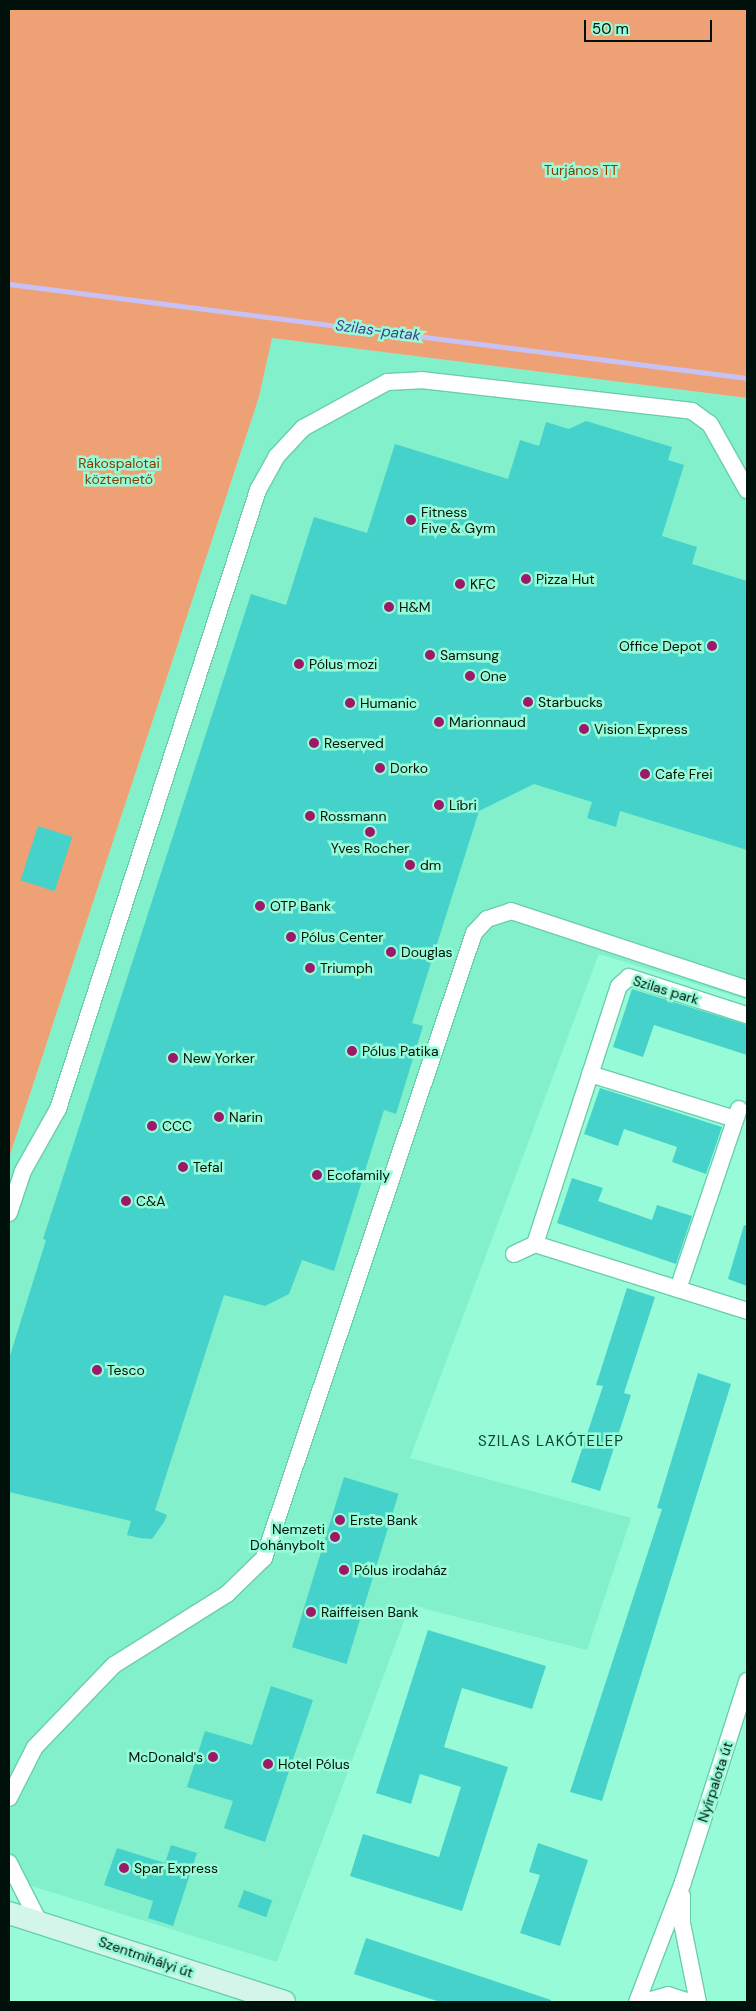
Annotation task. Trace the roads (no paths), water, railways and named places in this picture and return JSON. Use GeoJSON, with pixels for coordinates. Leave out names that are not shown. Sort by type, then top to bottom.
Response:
{"type":"FeatureCollection","features":[{"type":"Feature","properties":{"kind":"main road","name":"Szentmihályi út"},"geometry":{"type":"LineString","coordinates":[[9,1913],[284,2002]]}},
{"type":"Feature","properties":{"kind":"street"},"geometry":{"type":"LineString","coordinates":[[9,1213],[23,1171],[58,1109],[258,490],[276,457],[303,428],[387,382],[421,380],[692,411],[710,424],[747,490]]}},
{"type":"Feature","properties":{"kind":"street"},"geometry":{"type":"LineString","coordinates":[[9,1798],[35,1747],[114,1665],[226,1594],[264,1558],[465,950],[481,926],[500,912],[511,911],[747,989]]}},
{"type":"Feature","properties":{"kind":"street","name":"Szilas park"},"geometry":{"type":"LineString","coordinates":[[535,1244],[619,986],[629,977],[747,1015]]}},
{"type":"Feature","properties":{"kind":"street"},"geometry":{"type":"LineString","coordinates":[[590,1074],[737,1114],[678,1289]]}},
{"type":"Feature","properties":{"kind":"street"},"geometry":{"type":"LineString","coordinates":[[514,1254],[535,1244],[747,1311]]}},
{"type":"Feature","properties":{"kind":"street","name":"Nyírpalota út"},"geometry":{"type":"LineString","coordinates":[[637,2002],[683,1882],[747,1682]]}},
{"type":"Feature","properties":{"kind":"street"},"geometry":{"type":"LineString","coordinates":[[9,1862],[40,1922]]}},
{"type":"Feature","properties":{"kind":"street","name":"Nyírpalota út"},"geometry":{"type":"LineString","coordinates":[[683,1882],[682,1923],[698,2002]]}},
{"type":"Feature","properties":{"kind":"street"},"geometry":{"type":"LineString","coordinates":[[644,2002],[668,1995],[690,2002]]}},
{"type":"Feature","properties":{"kind":"waterway","name":"Szilas-patak"},"geometry":{"type":"LineString","coordinates":[[9,284],[747,378]]}},
{"type":"Feature","properties":{"kind":"place","name":"Fitness Five & Gym"},"geometry":{"type":"Point","coordinates":[411,520]}},
{"type":"Feature","properties":{"kind":"place","name":"Pizza Hut"},"geometry":{"type":"Point","coordinates":[526,579]}},
{"type":"Feature","properties":{"kind":"place","name":"KFC"},"geometry":{"type":"Point","coordinates":[460,584]}},
{"type":"Feature","properties":{"kind":"place","name":"H&M"},"geometry":{"type":"Point","coordinates":[389,607]}},
{"type":"Feature","properties":{"kind":"place","name":"Office Depot"},"geometry":{"type":"Point","coordinates":[712,646]}},
{"type":"Feature","properties":{"kind":"place","name":"Samsung"},"geometry":{"type":"Point","coordinates":[430,655]}},
{"type":"Feature","properties":{"kind":"place","name":"Pólus mozi"},"geometry":{"type":"Point","coordinates":[299,664]}},
{"type":"Feature","properties":{"kind":"place","name":"One"},"geometry":{"type":"Point","coordinates":[470,676]}},
{"type":"Feature","properties":{"kind":"place","name":"Starbucks"},"geometry":{"type":"Point","coordinates":[528,702]}},
{"type":"Feature","properties":{"kind":"place","name":"Humanic"},"geometry":{"type":"Point","coordinates":[350,703]}},
{"type":"Feature","properties":{"kind":"place","name":"Marionnaud"},"geometry":{"type":"Point","coordinates":[439,722]}},
{"type":"Feature","properties":{"kind":"place","name":"Vision Express"},"geometry":{"type":"Point","coordinates":[584,729]}},
{"type":"Feature","properties":{"kind":"place","name":"Reserved"},"geometry":{"type":"Point","coordinates":[314,743]}},
{"type":"Feature","properties":{"kind":"place","name":"Dorko"},"geometry":{"type":"Point","coordinates":[380,768]}},
{"type":"Feature","properties":{"kind":"place","name":"Cafe Frei"},"geometry":{"type":"Point","coordinates":[645,774]}},
{"type":"Feature","properties":{"kind":"place","name":"Líbri"},"geometry":{"type":"Point","coordinates":[439,805]}},
{"type":"Feature","properties":{"kind":"place","name":"Rossmann"},"geometry":{"type":"Point","coordinates":[310,816]}},
{"type":"Feature","properties":{"kind":"place","name":"Yves Rocher"},"geometry":{"type":"Point","coordinates":[370,832]}},
{"type":"Feature","properties":{"kind":"place","name":"dm"},"geometry":{"type":"Point","coordinates":[410,865]}},
{"type":"Feature","properties":{"kind":"place","name":"OTP Bank"},"geometry":{"type":"Point","coordinates":[260,906]}},
{"type":"Feature","properties":{"kind":"place","name":"Pólus Center"},"geometry":{"type":"Point","coordinates":[291,937]}},
{"type":"Feature","properties":{"kind":"place","name":"Douglas"},"geometry":{"type":"Point","coordinates":[391,952]}},
{"type":"Feature","properties":{"kind":"place","name":"Triumph"},"geometry":{"type":"Point","coordinates":[310,968]}},
{"type":"Feature","properties":{"kind":"place","name":"Pólus Patika"},"geometry":{"type":"Point","coordinates":[352,1051]}},
{"type":"Feature","properties":{"kind":"place","name":"New Yorker"},"geometry":{"type":"Point","coordinates":[173,1058]}},
{"type":"Feature","properties":{"kind":"place","name":"Narin"},"geometry":{"type":"Point","coordinates":[219,1117]}},
{"type":"Feature","properties":{"kind":"place","name":"CCC"},"geometry":{"type":"Point","coordinates":[152,1126]}},
{"type":"Feature","properties":{"kind":"place","name":"Tefal"},"geometry":{"type":"Point","coordinates":[183,1167]}},
{"type":"Feature","properties":{"kind":"place","name":"Ecofamily"},"geometry":{"type":"Point","coordinates":[317,1175]}},
{"type":"Feature","properties":{"kind":"place","name":"C&A"},"geometry":{"type":"Point","coordinates":[126,1201]}},
{"type":"Feature","properties":{"kind":"place","name":"Tesco"},"geometry":{"type":"Point","coordinates":[97,1370]}},
{"type":"Feature","properties":{"kind":"place","name":"Erste Bank"},"geometry":{"type":"Point","coordinates":[340,1520]}},
{"type":"Feature","properties":{"kind":"place","name":"Nemzeti Dohánybolt"},"geometry":{"type":"Point","coordinates":[335,1537]}},
{"type":"Feature","properties":{"kind":"place","name":"Pólus irodaház"},"geometry":{"type":"Point","coordinates":[344,1570]}},
{"type":"Feature","properties":{"kind":"place","name":"Raiffeisen Bank"},"geometry":{"type":"Point","coordinates":[311,1612]}},
{"type":"Feature","properties":{"kind":"place","name":"McDonald's"},"geometry":{"type":"Point","coordinates":[213,1757]}},
{"type":"Feature","properties":{"kind":"place","name":"Hotel Pólus"},"geometry":{"type":"Point","coordinates":[268,1764]}},
{"type":"Feature","properties":{"kind":"place","name":"Spar Express"},"geometry":{"type":"Point","coordinates":[124,1868]}},
{"type":"Feature","properties":{"kind":"district","name":"SZILAS LAKÓTELEP"},"geometry":{"type":"Point","coordinates":[551,1442]}},
{"type":"Feature","properties":{"kind":"park label","name":"Turjános TT"},"geometry":{"type":"Point","coordinates":[581,170]}},
{"type":"Feature","properties":{"kind":"park label","name":"Rákospalotai köztemető"},"geometry":{"type":"Point","coordinates":[119,472]}}]}
